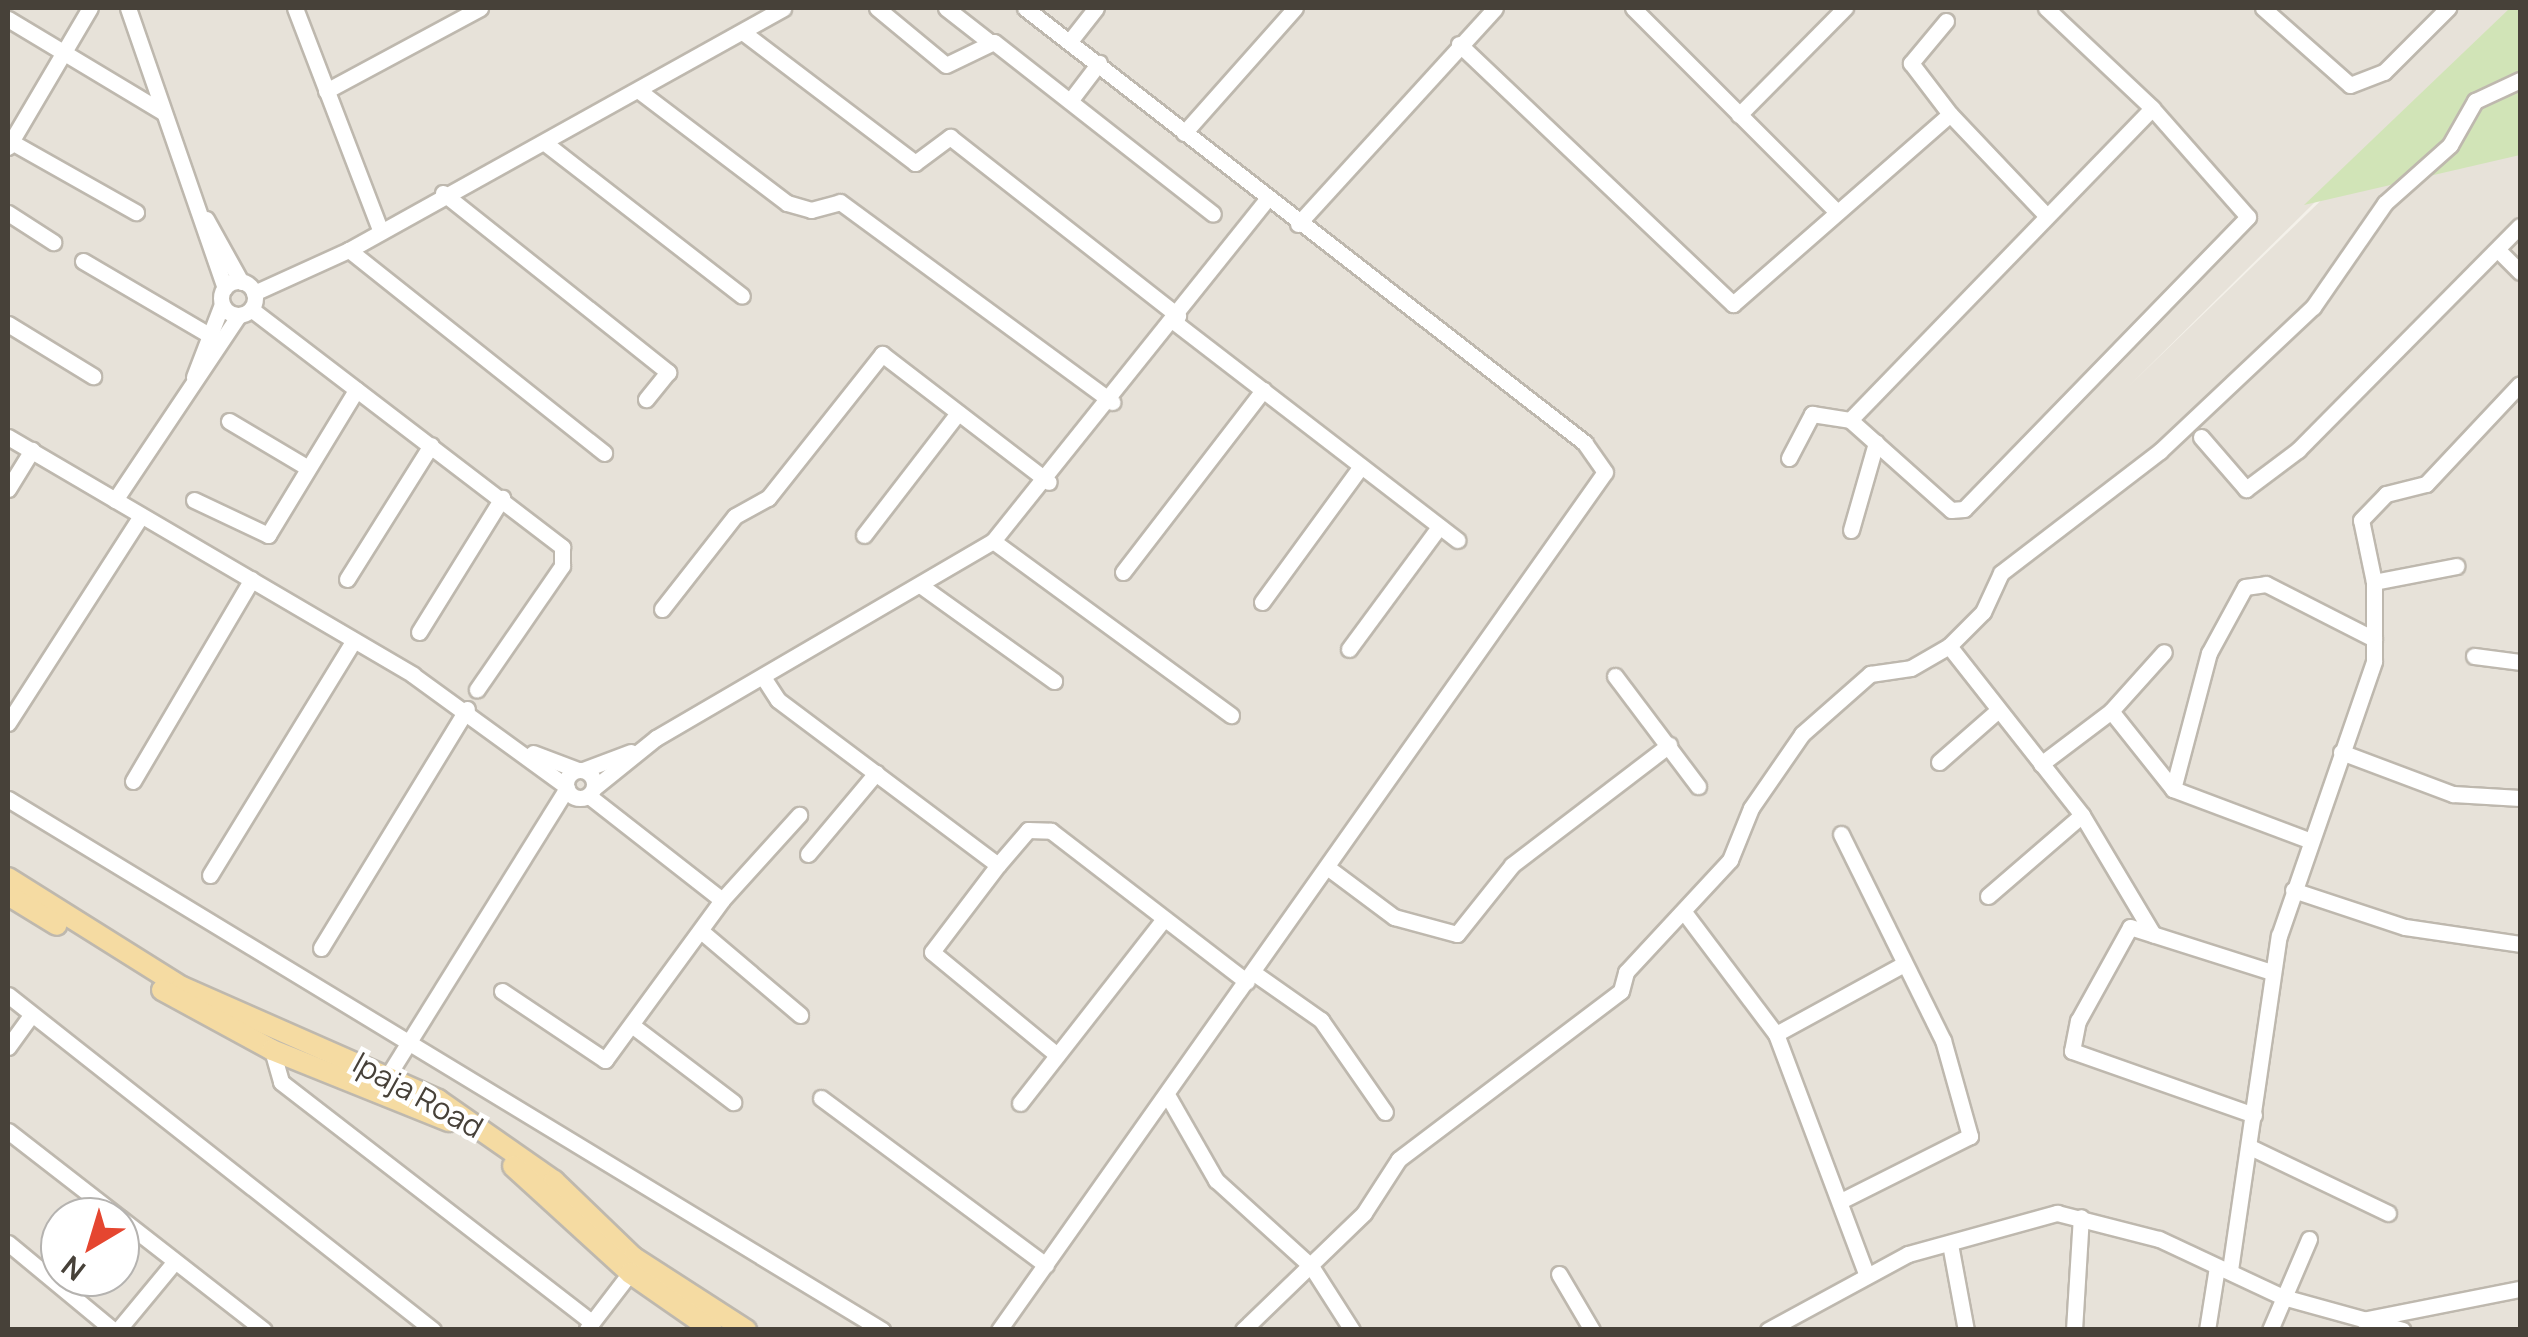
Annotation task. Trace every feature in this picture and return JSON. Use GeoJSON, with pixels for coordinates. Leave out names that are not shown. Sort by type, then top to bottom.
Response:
{"type":"FeatureCollection","features":[{"type":"Feature","properties":{"kind":"main road","name":"Ipaja Road"},"geometry":{"type":"LineString","coordinates":[[8,878],[182,987],[389,1074],[511,1148],[632,1257],[746,1330]]}},
{"type":"Feature","properties":{"kind":"main road","name":"Ipaja Road"},"geometry":{"type":"LineString","coordinates":[[8,894],[272,1050],[450,1121],[630,1273],[712,1330]]}},
{"type":"Feature","properties":{"kind":"street"},"geometry":{"type":"LineString","coordinates":[[90,8],[9,143],[136,212]]}},
{"type":"Feature","properties":{"kind":"street"},"geometry":{"type":"LineString","coordinates":[[128,8],[163,112],[238,299],[502,498],[565,556],[477,688]]}},
{"type":"Feature","properties":{"kind":"street"},"geometry":{"type":"LineString","coordinates":[[295,8],[380,230]]}},
{"type":"Feature","properties":{"kind":"street"},"geometry":{"type":"LineString","coordinates":[[326,91],[480,8]]}},
{"type":"Feature","properties":{"kind":"street"},"geometry":{"type":"LineString","coordinates":[[115,500],[194,377],[208,334],[238,299],[349,250],[443,193],[545,143],[783,8]]}},
{"type":"Feature","properties":{"kind":"street"},"geometry":{"type":"LineString","coordinates":[[877,8],[946,65],[987,40]]}},
{"type":"Feature","properties":{"kind":"street"},"geometry":{"type":"LineString","coordinates":[[890,19],[904,8]]}},
{"type":"Feature","properties":{"kind":"street"},"geometry":{"type":"LineString","coordinates":[[946,8],[1213,214]]}},
{"type":"Feature","properties":{"kind":"street"},"geometry":{"type":"LineString","coordinates":[[998,1330],[1331,870],[1605,472],[1586,443],[1266,200],[1025,8]]}},
{"type":"Feature","properties":{"kind":"street"},"geometry":{"type":"LineString","coordinates":[[1070,41],[1096,8]]}},
{"type":"Feature","properties":{"kind":"street"},"geometry":{"type":"LineString","coordinates":[[1184,133],[1295,8]]}},
{"type":"Feature","properties":{"kind":"street"},"geometry":{"type":"LineString","coordinates":[[1298,224],[1495,8]]}},
{"type":"Feature","properties":{"kind":"street"},"geometry":{"type":"LineString","coordinates":[[1633,8],[1837,212]]}},
{"type":"Feature","properties":{"kind":"street"},"geometry":{"type":"LineString","coordinates":[[1739,115],[1845,8]]}},
{"type":"Feature","properties":{"kind":"street"},"geometry":{"type":"LineString","coordinates":[[1789,458],[1812,414],[1850,420],[1951,510],[1964,509],[2246,229],[2244,204],[2152,108],[2046,8]]}},
{"type":"Feature","properties":{"kind":"street"},"geometry":{"type":"LineString","coordinates":[[2263,8],[2350,85],[2384,72],[2448,8]]}},
{"type":"Feature","properties":{"kind":"street"},"geometry":{"type":"LineString","coordinates":[[8,19],[163,112]]}},
{"type":"Feature","properties":{"kind":"street"},"geometry":{"type":"LineString","coordinates":[[1946,21],[1911,63],[1950,114],[2045,214]]}},
{"type":"Feature","properties":{"kind":"street"},"geometry":{"type":"LineString","coordinates":[[744,32],[916,162],[950,137],[1457,540]]}},
{"type":"Feature","properties":{"kind":"street"},"geometry":{"type":"LineString","coordinates":[[1459,44],[1733,304],[1950,114]]}},
{"type":"Feature","properties":{"kind":"street"},"geometry":{"type":"LineString","coordinates":[[1070,101],[1099,64]]}},
{"type":"Feature","properties":{"kind":"street"},"geometry":{"type":"LineString","coordinates":[[1242,1330],[1311,1266],[1398,1159],[1603,1006],[1730,860],[1751,808],[1802,734],[1870,674],[1910,668],[1949,646],[1984,612],[2001,574],[2160,451],[2314,307],[2385,202],[2450,145],[2475,101],[2520,80]]}},
{"type":"Feature","properties":{"kind":"street"},"geometry":{"type":"LineString","coordinates":[[638,90],[787,203],[811,210],[840,202],[1112,402]]}},
{"type":"Feature","properties":{"kind":"street"},"geometry":{"type":"LineString","coordinates":[[1850,420],[2045,214],[2152,108]]}},
{"type":"Feature","properties":{"kind":"street"},"geometry":{"type":"LineString","coordinates":[[545,143],[742,296]]}},
{"type":"Feature","properties":{"kind":"street"},"geometry":{"type":"LineString","coordinates":[[443,193],[668,372],[646,399]]}},
{"type":"Feature","properties":{"kind":"street"},"geometry":{"type":"LineString","coordinates":[[389,1074],[406,1042],[540,840],[579,791],[639,749],[994,541],[1049,482],[1266,200]]}},
{"type":"Feature","properties":{"kind":"street"},"geometry":{"type":"LineString","coordinates":[[8,213],[52,242]]}},
{"type":"Feature","properties":{"kind":"street"},"geometry":{"type":"LineString","coordinates":[[2201,438],[2246,489],[2298,450],[2520,226]]}},
{"type":"Feature","properties":{"kind":"street"},"geometry":{"type":"LineString","coordinates":[[349,250],[604,453]]}},
{"type":"Feature","properties":{"kind":"street"},"geometry":{"type":"LineString","coordinates":[[2498,250],[2520,272]]}},
{"type":"Feature","properties":{"kind":"street"},"geometry":{"type":"LineString","coordinates":[[84,261],[208,334]]}},
{"type":"Feature","properties":{"kind":"street"},"geometry":{"type":"LineString","coordinates":[[194,377],[220,354],[238,299]]}},
{"type":"Feature","properties":{"kind":"street"},"geometry":{"type":"LineString","coordinates":[[8,324],[93,376]]}},
{"type":"Feature","properties":{"kind":"street"},"geometry":{"type":"LineString","coordinates":[[662,609],[735,516],[768,498],[882,354],[1049,482]]}},
{"type":"Feature","properties":{"kind":"street"},"geometry":{"type":"LineString","coordinates":[[2207,1330],[2250,1146],[2272,972],[2293,890],[2341,752],[2374,639],[2374,582],[2361,520],[2386,494],[2426,484],[2520,384]]}},
{"type":"Feature","properties":{"kind":"street"},"geometry":{"type":"LineString","coordinates":[[194,500],[262,538],[356,390]]}},
{"type":"Feature","properties":{"kind":"street"},"geometry":{"type":"LineString","coordinates":[[1123,572],[1264,390]]}},
{"type":"Feature","properties":{"kind":"street"},"geometry":{"type":"LineString","coordinates":[[864,535],[958,413]]}},
{"type":"Feature","properties":{"kind":"street"},"geometry":{"type":"LineString","coordinates":[[228,421],[308,468]]}},
{"type":"Feature","properties":{"kind":"street"},"geometry":{"type":"LineString","coordinates":[[8,436],[467,709],[722,900]]}},
{"type":"Feature","properties":{"kind":"street"},"geometry":{"type":"LineString","coordinates":[[1851,530],[1876,443]]}},
{"type":"Feature","properties":{"kind":"street"},"geometry":{"type":"LineString","coordinates":[[347,579],[432,445]]}},
{"type":"Feature","properties":{"kind":"street"},"geometry":{"type":"LineString","coordinates":[[8,489],[32,450]]}},
{"type":"Feature","properties":{"kind":"street"},"geometry":{"type":"LineString","coordinates":[[1262,602],[1360,466]]}},
{"type":"Feature","properties":{"kind":"street"},"geometry":{"type":"LineString","coordinates":[[419,632],[502,498]]}},
{"type":"Feature","properties":{"kind":"street"},"geometry":{"type":"LineString","coordinates":[[8,723],[140,517]]}},
{"type":"Feature","properties":{"kind":"street"},"geometry":{"type":"LineString","coordinates":[[1349,648],[1439,527]]}},
{"type":"Feature","properties":{"kind":"street"},"geometry":{"type":"LineString","coordinates":[[994,541],[1231,716]]}},
{"type":"Feature","properties":{"kind":"street"},"geometry":{"type":"LineString","coordinates":[[2374,582],[2456,566]]}},
{"type":"Feature","properties":{"kind":"street"},"geometry":{"type":"LineString","coordinates":[[133,781],[252,579]]}},
{"type":"Feature","properties":{"kind":"street"},"geometry":{"type":"LineString","coordinates":[[920,584],[1054,681]]}},
{"type":"Feature","properties":{"kind":"street"},"geometry":{"type":"LineString","coordinates":[[2173,789],[2210,652],[2245,587],[2266,584],[2374,639]]}},
{"type":"Feature","properties":{"kind":"street"},"geometry":{"type":"LineString","coordinates":[[210,874],[354,642]]}},
{"type":"Feature","properties":{"kind":"street"},"geometry":{"type":"LineString","coordinates":[[1949,646],[1996,712],[2082,816],[2153,934]]}},
{"type":"Feature","properties":{"kind":"street"},"geometry":{"type":"LineString","coordinates":[[2041,764],[2112,711],[2164,652]]}},
{"type":"Feature","properties":{"kind":"street"},"geometry":{"type":"LineString","coordinates":[[2474,656],[2520,662]]}},
{"type":"Feature","properties":{"kind":"street"},"geometry":{"type":"LineString","coordinates":[[763,676],[778,700],[998,865]]}},
{"type":"Feature","properties":{"kind":"street"},"geometry":{"type":"LineString","coordinates":[[1616,676],[1698,786]]}},
{"type":"Feature","properties":{"kind":"street"},"geometry":{"type":"LineString","coordinates":[[321,948],[467,709]]}},
{"type":"Feature","properties":{"kind":"street"},"geometry":{"type":"LineString","coordinates":[[2112,711],[2173,789],[2309,840]]}},
{"type":"Feature","properties":{"kind":"street"},"geometry":{"type":"LineString","coordinates":[[1938,762],[1996,712]]}},
{"type":"Feature","properties":{"kind":"street"},"geometry":{"type":"LineString","coordinates":[[1331,870],[1394,917],[1457,934],[1512,865],[1669,745]]}},
{"type":"Feature","properties":{"kind":"street"},"geometry":{"type":"LineString","coordinates":[[524,750],[580,770],[639,749]]}},
{"type":"Feature","properties":{"kind":"street"},"geometry":{"type":"LineString","coordinates":[[2341,752],[2453,794],[2520,798]]}},
{"type":"Feature","properties":{"kind":"street"},"geometry":{"type":"LineString","coordinates":[[579,791],[580,770]]}},
{"type":"Feature","properties":{"kind":"street"},"geometry":{"type":"LineString","coordinates":[[579,791],[580,770]]}},
{"type":"Feature","properties":{"kind":"street"},"geometry":{"type":"LineString","coordinates":[[808,854],[876,773]]}},
{"type":"Feature","properties":{"kind":"street"},"geometry":{"type":"LineString","coordinates":[[8,798],[882,1330]]}},
{"type":"Feature","properties":{"kind":"street"},"geometry":{"type":"LineString","coordinates":[[502,991],[598,1058],[634,1026],[722,900],[799,814]]}},
{"type":"Feature","properties":{"kind":"street"},"geometry":{"type":"LineString","coordinates":[[1988,896],[2082,816]]}},
{"type":"Feature","properties":{"kind":"street"},"geometry":{"type":"LineString","coordinates":[[1057,1055],[932,952],[998,865],[1037,825],[1163,920],[1321,1020],[1385,1112]]}},
{"type":"Feature","properties":{"kind":"street"},"geometry":{"type":"LineString","coordinates":[[1841,834],[1902,965],[1943,1040],[1970,1136],[1846,1199]]}},
{"type":"Feature","properties":{"kind":"street"},"geometry":{"type":"LineString","coordinates":[[2293,890],[2405,927],[2520,944]]}},
{"type":"Feature","properties":{"kind":"street"},"geometry":{"type":"LineString","coordinates":[[1684,912],[1776,1034],[1792,1091],[1846,1199],[1866,1274]]}},
{"type":"Feature","properties":{"kind":"street"},"geometry":{"type":"LineString","coordinates":[[1020,1104],[1163,920]]}},
{"type":"Feature","properties":{"kind":"street"},"geometry":{"type":"LineString","coordinates":[[2254,1115],[2072,1050],[2121,934],[2130,926],[2272,972]]}},
{"type":"Feature","properties":{"kind":"street"},"geometry":{"type":"LineString","coordinates":[[701,931],[800,1015]]}},
{"type":"Feature","properties":{"kind":"street"},"geometry":{"type":"LineString","coordinates":[[1776,1034],[1902,965]]}},
{"type":"Feature","properties":{"kind":"street"},"geometry":{"type":"LineString","coordinates":[[8,995],[433,1330]]}},
{"type":"Feature","properties":{"kind":"street"},"geometry":{"type":"LineString","coordinates":[[8,1047],[32,1014]]}},
{"type":"Feature","properties":{"kind":"street"},"geometry":{"type":"LineString","coordinates":[[634,1026],[733,1102]]}},
{"type":"Feature","properties":{"kind":"street"},"geometry":{"type":"LineString","coordinates":[[272,1050],[281,1082],[589,1326],[630,1273]]}},
{"type":"Feature","properties":{"kind":"street"},"geometry":{"type":"LineString","coordinates":[[821,1098],[1046,1266]]}},
{"type":"Feature","properties":{"kind":"street"},"geometry":{"type":"LineString","coordinates":[[1169,1098],[1216,1180],[1311,1266],[1352,1330]]}},
{"type":"Feature","properties":{"kind":"street"},"geometry":{"type":"LineString","coordinates":[[8,1130],[93,1197]]}},
{"type":"Feature","properties":{"kind":"street"},"geometry":{"type":"LineString","coordinates":[[2250,1146],[2388,1212]]}},
{"type":"Feature","properties":{"kind":"street"},"geometry":{"type":"LineString","coordinates":[[2074,1330],[2081,1217]]}},
{"type":"Feature","properties":{"kind":"street"},"geometry":{"type":"LineString","coordinates":[[1768,1330],[1793,1322],[1866,1274],[2016,1220],[2081,1217],[2223,1268],[2284,1297],[2403,1330]]}},
{"type":"Feature","properties":{"kind":"street"},"geometry":{"type":"LineString","coordinates":[[140,1234],[264,1330]]}},
{"type":"Feature","properties":{"kind":"street"},"geometry":{"type":"LineString","coordinates":[[2270,1330],[2309,1239]]}},
{"type":"Feature","properties":{"kind":"street"},"geometry":{"type":"LineString","coordinates":[[8,1243],[116,1330],[175,1261]]}},
{"type":"Feature","properties":{"kind":"street"},"geometry":{"type":"LineString","coordinates":[[1950,1244],[1966,1330]]}},
{"type":"Feature","properties":{"kind":"street"},"geometry":{"type":"LineString","coordinates":[[1559,1274],[1592,1330]]}},
{"type":"Feature","properties":{"kind":"street"},"geometry":{"type":"LineString","coordinates":[[2362,1320],[2520,1288]]}},
{"type":"Feature","properties":{"kind":"shaded area"},"geometry":{"type":"Polygon","coordinates":[[[8,8],[2511,8],[2130,385],[2520,8],[2520,1329],[8,1330],[8,8]]]}},
{"type":"Feature","properties":{"kind":"green space"},"geometry":{"type":"Polygon","coordinates":[[[2510,8],[2520,8],[2520,155],[2304,205],[2510,8]]]}}]}
